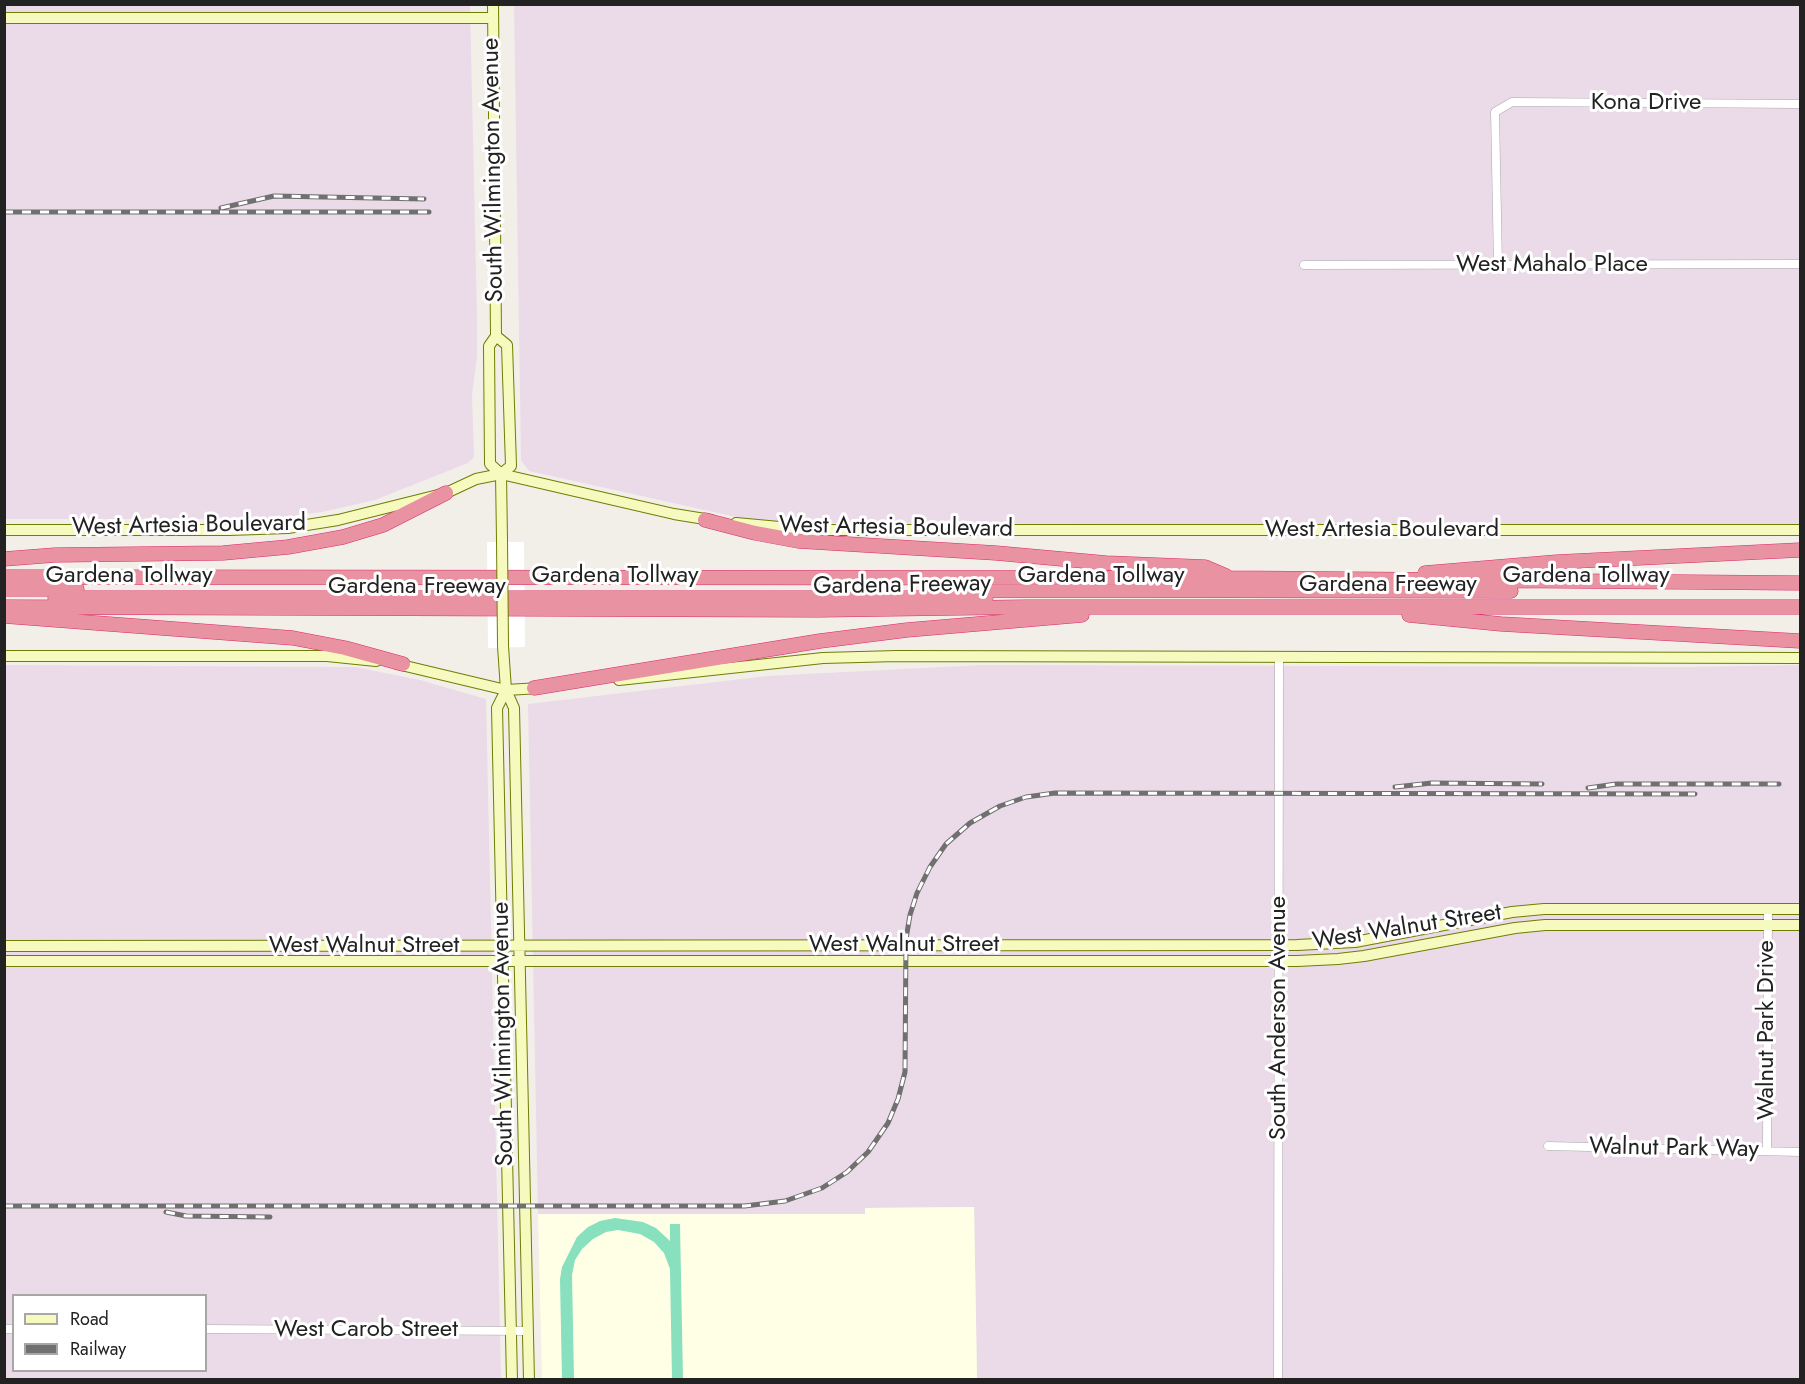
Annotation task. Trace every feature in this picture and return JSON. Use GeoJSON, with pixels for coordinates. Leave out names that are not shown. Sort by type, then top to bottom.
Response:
{"type":"FeatureCollection","features":[{"type":"Feature","properties":{"kind":"highway"},"geometry":{"type":"LineString","coordinates":[[4,559],[55,555],[223,553],[288,548],[343,537],[383,525],[446,493]]}},
{"type":"Feature","properties":{"kind":"highway"},"geometry":{"type":"LineString","coordinates":[[705,520],[798,541],[1205,567],[1230,578]]}},
{"type":"Feature","properties":{"kind":"highway"},"geometry":{"type":"LineString","coordinates":[[1339,580],[1557,562],[1800,550]]}},
{"type":"Feature","properties":{"kind":"highway","name":"Gardena Freeway"},"geometry":{"type":"LineString","coordinates":[[4,577],[1230,578],[1800,583]]}},
{"type":"Feature","properties":{"kind":"highway","name":"Gardena Tollway"},"geometry":{"type":"LineString","coordinates":[[4,589],[1684,591],[1706,583]]}},
{"type":"Feature","properties":{"kind":"highway","name":"Gardena Tollway"},"geometry":{"type":"LineString","coordinates":[[4,598],[1800,598]]}},
{"type":"Feature","properties":{"kind":"highway","name":"Gardena Freeway"},"geometry":{"type":"LineString","coordinates":[[4,607],[806,610],[1027,607],[1800,607]]}},
{"type":"Feature","properties":{"kind":"highway"},"geometry":{"type":"LineString","coordinates":[[1332,607],[1501,624],[1800,641]]}},
{"type":"Feature","properties":{"kind":"highway"},"geometry":{"type":"LineString","coordinates":[[534,688],[820,641],[907,630],[1194,608]]}},
{"type":"Feature","properties":{"kind":"highway"},"geometry":{"type":"LineString","coordinates":[[4,616],[293,638],[345,648],[403,664]]}},
{"type":"Feature","properties":{"kind":"main road","name":"South Wilmington Avenue"},"geometry":{"type":"LineString","coordinates":[[492,4],[496,336],[489,346],[490,464],[501,474],[503,646],[506,690],[514,708],[529,1380]]}},
{"type":"Feature","properties":{"kind":"main road"},"geometry":{"type":"LineString","coordinates":[[4,18],[493,18]]}},
{"type":"Feature","properties":{"kind":"main road","name":"South Wilmington Avenue"},"geometry":{"type":"LineString","coordinates":[[496,336],[507,345],[511,466],[501,474]]}},
{"type":"Feature","properties":{"kind":"main road","name":"West Artesia Boulevard"},"geometry":{"type":"LineString","coordinates":[[4,530],[288,528],[338,520],[446,493],[476,479],[501,474],[705,520],[812,530],[1800,530]]}},
{"type":"Feature","properties":{"kind":"main road"},"geometry":{"type":"LineString","coordinates":[[4,656],[327,656],[403,664],[506,690],[823,658],[897,656],[1800,658]]}},
{"type":"Feature","properties":{"kind":"main road","name":"South Wilmington Avenue"},"geometry":{"type":"LineString","coordinates":[[506,690],[497,708],[512,1380]]}},
{"type":"Feature","properties":{"kind":"main road","name":"West Walnut Street"},"geometry":{"type":"LineString","coordinates":[[4,946],[1280,945],[1354,942],[1512,912],[1544,909],[1800,909]]}},
{"type":"Feature","properties":{"kind":"main road","name":"West Walnut Street"},"geometry":{"type":"LineString","coordinates":[[4,961],[1280,961],[1338,959],[1515,928],[1545,925],[1800,925]]}},
{"type":"Feature","properties":{"kind":"street","name":"Kona Drive"},"geometry":{"type":"LineString","coordinates":[[1498,265],[1495,112],[1512,102],[1800,104]]}},
{"type":"Feature","properties":{"kind":"street","name":"West Mahalo Place"},"geometry":{"type":"LineString","coordinates":[[1304,265],[1800,264]]}},
{"type":"Feature","properties":{"kind":"street","name":"South Anderson Avenue"},"geometry":{"type":"LineString","coordinates":[[1278,1380],[1279,657]]}},
{"type":"Feature","properties":{"kind":"street","name":"Walnut Park Drive"},"geometry":{"type":"LineString","coordinates":[[1767,1151],[1768,909]]}},
{"type":"Feature","properties":{"kind":"street"},"geometry":{"type":"LineString","coordinates":[[152,946],[153,961]]}},
{"type":"Feature","properties":{"kind":"street"},"geometry":{"type":"LineString","coordinates":[[194,946],[195,961]]}},
{"type":"Feature","properties":{"kind":"street"},"geometry":{"type":"LineString","coordinates":[[239,946],[239,961]]}},
{"type":"Feature","properties":{"kind":"street"},"geometry":{"type":"LineString","coordinates":[[290,946],[290,961]]}},
{"type":"Feature","properties":{"kind":"street"},"geometry":{"type":"LineString","coordinates":[[327,946],[328,961]]}},
{"type":"Feature","properties":{"kind":"street"},"geometry":{"type":"LineString","coordinates":[[377,946],[378,961]]}},
{"type":"Feature","properties":{"kind":"street","name":"Walnut Park Way"},"geometry":{"type":"LineString","coordinates":[[1548,1146],[1800,1152]]}},
{"type":"Feature","properties":{"kind":"street","name":"West Carob Street"},"geometry":{"type":"LineString","coordinates":[[207,1329],[527,1331]]}},
{"type":"Feature","properties":{"kind":"shaded area"},"geometry":{"type":"Polygon","coordinates":[[[5,5],[470,5],[477,317],[477,356],[472,395],[474,457],[468,463],[375,500],[322,512],[268,519],[5,519],[5,5]]]}},
{"type":"Feature","properties":{"kind":"shaded area"},"geometry":{"type":"Polygon","coordinates":[[[514,5],[1800,5],[1800,526],[763,523],[529,471],[521,460],[514,5]]]}},
{"type":"Feature","properties":{"kind":"shaded area"},"geometry":{"type":"Polygon","coordinates":[[[5,665],[355,667],[420,680],[486,699],[501,1379],[5,1380],[5,665]]]}},
{"type":"Feature","properties":{"kind":"shaded area"},"geometry":{"type":"Polygon","coordinates":[[[981,665],[1688,667],[1800,665],[1800,1379],[977,1379],[974,1207],[865,1208],[866,1214],[538,1214],[528,704],[767,676],[981,665]]]}},
{"type":"Feature","properties":{"kind":"shaded area"},"geometry":{"type":"Polygon","coordinates":[[[974,1207],[977,1379],[542,1379],[538,1214],[865,1214],[865,1208],[974,1207]]]}},
{"type":"Feature","properties":{"kind":"green space"},"geometry":{"type":"Polygon","coordinates":[[[615,1218],[643,1222],[656,1228],[670,1241],[670,1224],[680,1224],[683,1379],[672,1379],[670,1269],[664,1253],[654,1242],[640,1234],[618,1230],[606,1232],[593,1239],[582,1249],[575,1260],[572,1275],[574,1379],[562,1379],[560,1279],[562,1267],[577,1237],[588,1227],[600,1221],[615,1218]]]}},
{"type":"Feature","properties":{"kind":"pier"},"geometry":{"type":"Polygon","coordinates":[[[487,542],[524,542],[525,647],[488,648],[487,542]]]}},
{"type":"Feature","properties":{"kind":"railway"},"geometry":{"type":"LineString","coordinates":[[221,208],[274,196],[424,199]]}},
{"type":"Feature","properties":{"kind":"railway"},"geometry":{"type":"LineString","coordinates":[[4,212],[429,212]]}},
{"type":"Feature","properties":{"kind":"railway"},"geometry":{"type":"LineString","coordinates":[[1395,787],[1432,783],[1542,784]]}},
{"type":"Feature","properties":{"kind":"railway"},"geometry":{"type":"LineString","coordinates":[[1588,788],[1616,784],[1779,784]]}},
{"type":"Feature","properties":{"kind":"railway"},"geometry":{"type":"LineString","coordinates":[[4,1206],[745,1206],[785,1201],[822,1188],[847,1172],[868,1152],[888,1123],[898,1099],[905,1072],[906,939],[917,893],[930,867],[946,844],[970,823],[1000,806],[1026,797],[1055,793],[1695,794]]}},
{"type":"Feature","properties":{"kind":"railway"},"geometry":{"type":"LineString","coordinates":[[166,1212],[186,1216],[270,1217]]}}]}
